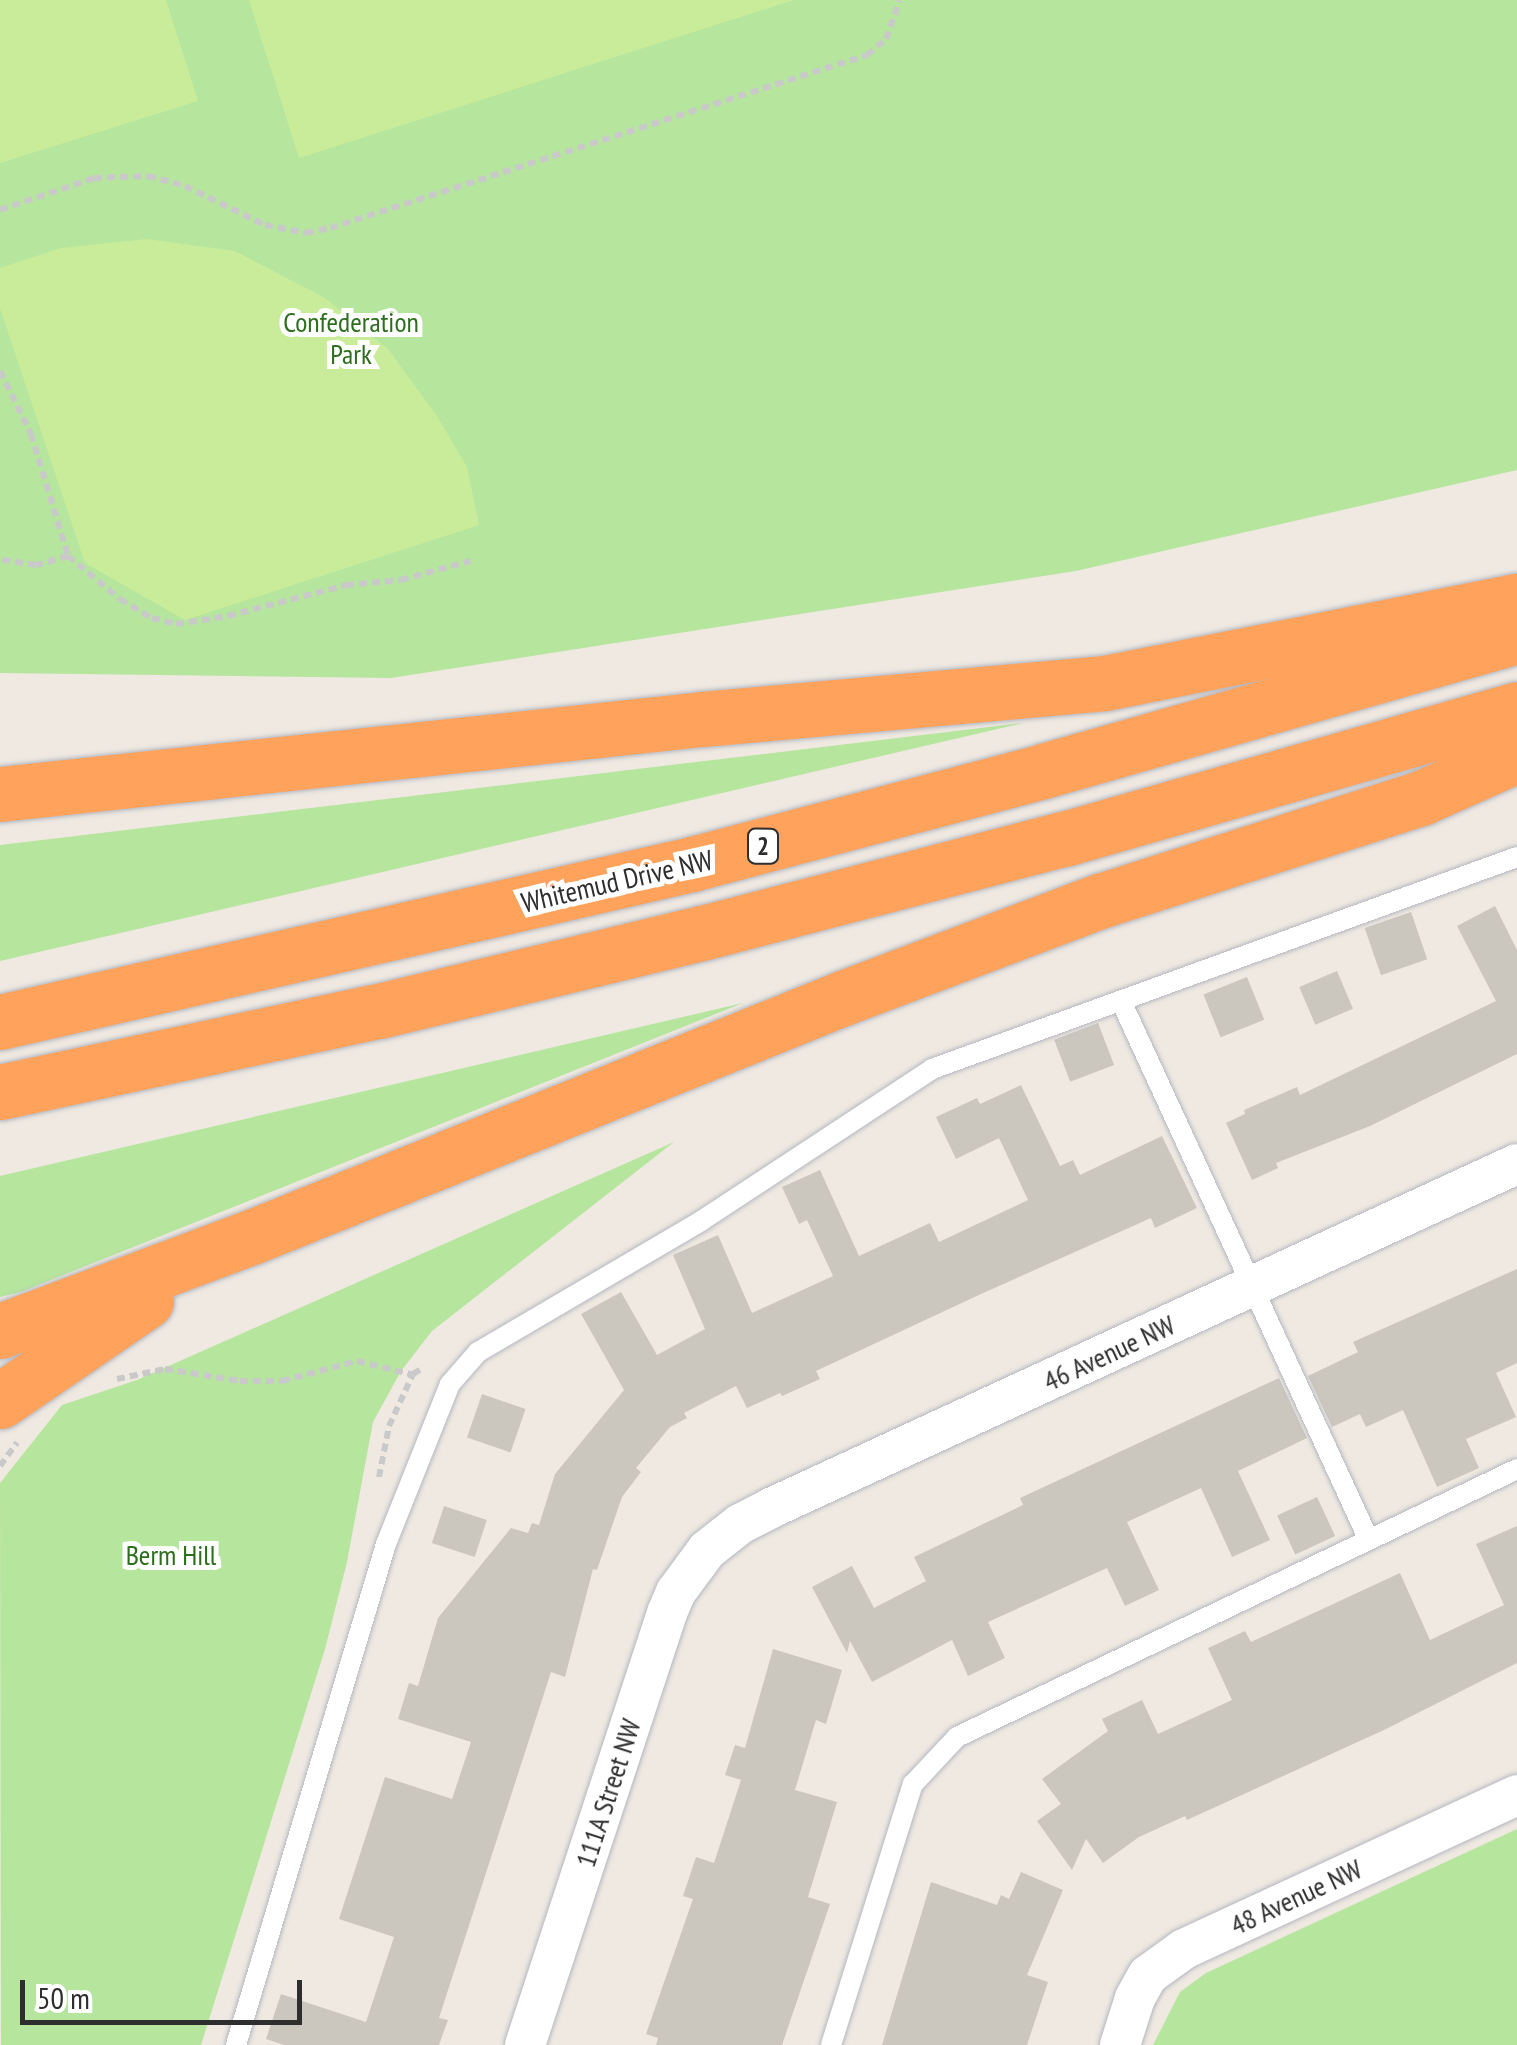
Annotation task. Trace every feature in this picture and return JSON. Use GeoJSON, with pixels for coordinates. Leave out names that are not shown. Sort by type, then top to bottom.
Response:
{"type":"FeatureCollection","features":[{"type":"Feature","properties":{"kind":"highway"},"geometry":{"type":"LineString","coordinates":[[0,794],[702,719],[1105,683],[1517,600]]}},
{"type":"Feature","properties":{"kind":"highway","name":"Whitemud Drive NW"},"geometry":{"type":"LineString","coordinates":[[0,1022],[692,864],[1043,772],[1517,636]]}},
{"type":"Feature","properties":{"kind":"highway"},"geometry":{"type":"LineString","coordinates":[[0,1092],[378,1011],[706,932],[1064,840],[1517,709]]}},
{"type":"Feature","properties":{"kind":"highway"},"geometry":{"type":"LineString","coordinates":[[0,1331],[254,1236],[843,998],[1100,901],[1421,798],[1517,755]]}},
{"type":"Feature","properties":{"kind":"highway"},"geometry":{"type":"LineString","coordinates":[[14,1414],[86,1339],[254,1236]]}},
{"type":"Feature","properties":{"kind":"street","name":"46 Avenue NW"},"geometry":{"type":"LineString","coordinates":[[707,1550],[740,1524],[771,1508],[1517,1164]]}},
{"type":"Feature","properties":{"kind":"street","name":"111A Street NW"},"geometry":{"type":"LineString","coordinates":[[525,2045],[667,1613],[676,1592],[707,1550]]}},
{"type":"Feature","properties":{"kind":"street","name":"48 Avenue NW"},"geometry":{"type":"LineString","coordinates":[[1120,2045],[1134,1998],[1148,1975],[1184,1949],[1517,1795]]}},
{"type":"Feature","properties":{"kind":"lane"},"geometry":{"type":"LineString","coordinates":[[236,2045],[386,1544],[450,1384],[478,1352],[700,1221],[932,1069],[1517,857]]}},
{"type":"Feature","properties":{"kind":"lane"},"geometry":{"type":"LineString","coordinates":[[1120,1001],[1368,1538]]}},
{"type":"Feature","properties":{"kind":"lane"},"geometry":{"type":"LineString","coordinates":[[831,2045],[913,1784],[957,1737],[1517,1469]]}},
{"type":"Feature","properties":{"kind":"path"},"geometry":{"type":"LineString","coordinates":[[0,210],[94,178],[148,176],[185,186],[265,224],[306,233],[330,228],[868,55],[886,38],[900,0]]}},
{"type":"Feature","properties":{"kind":"path"},"geometry":{"type":"LineString","coordinates":[[0,371],[31,434],[68,556],[120,599],[152,618],[176,624],[211,620],[346,585],[401,580],[470,561]]}},
{"type":"Feature","properties":{"kind":"path"},"geometry":{"type":"LineString","coordinates":[[0,560],[36,564],[68,556]]}},
{"type":"Feature","properties":{"kind":"path"},"geometry":{"type":"LineString","coordinates":[[98,1383],[165,1369],[240,1381],[282,1380],[357,1362],[413,1374]]}},
{"type":"Feature","properties":{"kind":"path"},"geometry":{"type":"LineString","coordinates":[[377,1484],[389,1426],[413,1374],[430,1364]]}},
{"type":"Feature","properties":{"kind":"path"},"geometry":{"type":"LineString","coordinates":[[0,1466],[14,1414]]}},
{"type":"Feature","properties":{"kind":"green space","name":"Confederation Park"},"geometry":{"type":"Polygon","coordinates":[[[0,0],[1517,0],[1517,470],[1076,571],[391,678],[0,673],[0,0]]]}},
{"type":"Feature","properties":{"kind":"green space"},"geometry":{"type":"Polygon","coordinates":[[[0,0],[166,0],[198,101],[0,163],[0,0]]]}},
{"type":"Feature","properties":{"kind":"green space"},"geometry":{"type":"Polygon","coordinates":[[[249,0],[794,0],[299,158],[249,0]]]}},
{"type":"Feature","properties":{"kind":"green space"},"geometry":{"type":"Polygon","coordinates":[[[147,239],[235,251],[325,298],[388,349],[437,416],[467,467],[479,525],[185,620],[85,563],[0,308],[0,268],[61,248],[147,239]]]}},
{"type":"Feature","properties":{"kind":"green space"},"geometry":{"type":"Polygon","coordinates":[[[1023,723],[0,961],[0,845],[1023,723]]]}},
{"type":"Feature","properties":{"kind":"green space"},"geometry":{"type":"Polygon","coordinates":[[[743,1003],[21,1292],[0,1297],[0,1176],[743,1003]]]}},
{"type":"Feature","properties":{"kind":"green space","name":"Berm Hill"},"geometry":{"type":"Polygon","coordinates":[[[674,1142],[432,1331],[401,1371],[373,1422],[347,1562],[325,1649],[201,2045],[1,2045],[0,1483],[62,1405],[137,1380],[674,1142]]]}},
{"type":"Feature","properties":{"kind":"green space"},"geometry":{"type":"Polygon","coordinates":[[[1517,1829],[1517,2045],[1153,2045],[1180,1992],[1206,1973],[1517,1829]]]}},
{"type":"Feature","properties":{"kind":"building"},"geometry":{"type":"Polygon","coordinates":[[[1495,906],[1517,950],[1517,1054],[1370,1126],[1276,1163],[1278,1168],[1252,1180],[1226,1123],[1245,1114],[1244,1110],[1297,1087],[1300,1095],[1496,1001],[1457,926],[1495,906]]]}},
{"type":"Feature","properties":{"kind":"building"},"geometry":{"type":"Polygon","coordinates":[[[1411,912],[1427,959],[1381,975],[1365,928],[1411,912]]]}},
{"type":"Feature","properties":{"kind":"building"},"geometry":{"type":"Polygon","coordinates":[[[1337,971],[1353,1009],[1315,1025],[1299,987],[1337,971]]]}},
{"type":"Feature","properties":{"kind":"building"},"geometry":{"type":"Polygon","coordinates":[[[1247,977],[1264,1020],[1221,1037],[1203,995],[1247,977]]]}},
{"type":"Feature","properties":{"kind":"building"},"geometry":{"type":"Polygon","coordinates":[[[1098,1023],[1114,1065],[1070,1082],[1054,1040],[1098,1023]]]}},
{"type":"Feature","properties":{"kind":"building"},"geometry":{"type":"Polygon","coordinates":[[[1021,1085],[1060,1166],[1073,1160],[1080,1175],[1162,1136],[1197,1208],[1155,1228],[1151,1218],[981,1294],[816,1371],[820,1379],[782,1396],[780,1393],[747,1408],[736,1386],[684,1413],[687,1418],[670,1427],[636,1468],[641,1472],[622,1497],[597,1570],[593,1569],[565,1677],[551,1672],[439,2018],[448,2020],[439,2045],[284,2045],[266,2039],[281,1994],[366,2022],[394,1937],[339,1919],[385,1777],[452,1799],[471,1742],[398,1719],[409,1683],[418,1686],[438,1618],[511,1528],[528,1533],[532,1523],[539,1525],[555,1474],[624,1390],[581,1314],[621,1292],[657,1355],[705,1329],[673,1255],[718,1235],[752,1313],[833,1276],[807,1220],[799,1224],[782,1187],[820,1170],[859,1256],[930,1223],[939,1242],[1028,1200],[999,1138],[956,1159],[936,1117],[977,1098],[980,1104],[1021,1085]]]}},
{"type":"Feature","properties":{"kind":"building"},"geometry":{"type":"Polygon","coordinates":[[[1517,1269],[1517,1363],[1496,1373],[1516,1417],[1466,1439],[1479,1468],[1437,1487],[1403,1410],[1366,1427],[1360,1414],[1332,1427],[1308,1376],[1358,1352],[1353,1342],[1517,1269]]]}},
{"type":"Feature","properties":{"kind":"building"},"geometry":{"type":"Polygon","coordinates":[[[1279,1378],[1307,1438],[1238,1471],[1270,1540],[1232,1557],[1201,1488],[1127,1522],[1159,1590],[1125,1606],[1107,1568],[988,1622],[1005,1658],[968,1676],[952,1640],[872,1682],[850,1641],[847,1653],[812,1587],[852,1566],[874,1608],[926,1581],[914,1557],[1023,1505],[1020,1498],[1279,1378]]]}},
{"type":"Feature","properties":{"kind":"building"},"geometry":{"type":"Polygon","coordinates":[[[482,1394],[525,1409],[511,1452],[467,1437],[482,1394]]]}},
{"type":"Feature","properties":{"kind":"building"},"geometry":{"type":"Polygon","coordinates":[[[1317,1497],[1335,1536],[1295,1555],[1277,1516],[1317,1497]]]}},
{"type":"Feature","properties":{"kind":"building"},"geometry":{"type":"Polygon","coordinates":[[[444,1506],[487,1520],[475,1557],[432,1543],[444,1506]]]}},
{"type":"Feature","properties":{"kind":"building"},"geometry":{"type":"Polygon","coordinates":[[[1517,1526],[1517,1663],[1386,1729],[1187,1820],[1185,1816],[1139,1837],[1103,1863],[1086,1839],[1072,1870],[1037,1821],[1061,1804],[1042,1779],[1108,1731],[1102,1719],[1142,1700],[1158,1734],[1232,1700],[1208,1648],[1245,1631],[1251,1642],[1400,1573],[1430,1640],[1504,1605],[1476,1544],[1517,1526]]]}},
{"type":"Feature","properties":{"kind":"building"},"geometry":{"type":"Polygon","coordinates":[[[773,1649],[842,1670],[826,1724],[816,1720],[795,1790],[837,1802],[808,1897],[830,1904],[782,2045],[656,2045],[658,2038],[646,2034],[693,1899],[683,1896],[696,1857],[714,1863],[741,1780],[725,1775],[735,1745],[745,1748],[773,1649]]]}},
{"type":"Feature","properties":{"kind":"building"},"geometry":{"type":"Polygon","coordinates":[[[1021,1872],[1063,1890],[1027,1975],[1048,1982],[1027,2045],[882,2045],[931,1882],[997,1905],[1001,1895],[1009,1899],[1021,1872]]]}}]}
